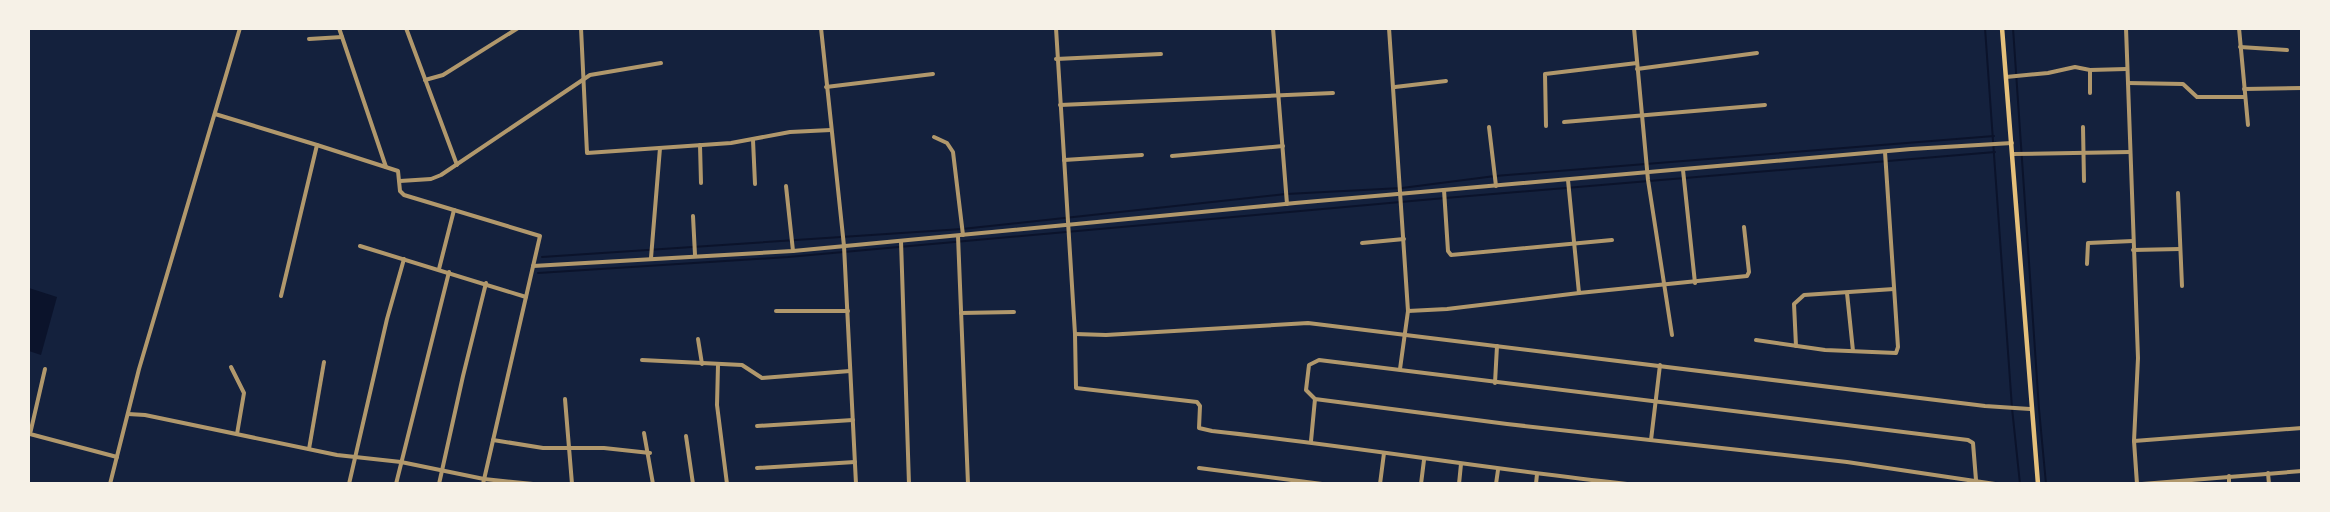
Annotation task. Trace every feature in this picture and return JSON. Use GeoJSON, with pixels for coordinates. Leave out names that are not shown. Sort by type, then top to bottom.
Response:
{"type":"FeatureCollection","features":[{"type":"Feature","properties":{"kind":"main road"},"geometry":{"type":"LineString","coordinates":[[2002,28],[2013,143],[2030,409],[2038,483]]}},
{"type":"Feature","properties":{"kind":"street"},"geometry":{"type":"LineString","coordinates":[[110,483],[127,414],[240,28]]}},
{"type":"Feature","properties":{"kind":"street"},"geometry":{"type":"LineString","coordinates":[[339,28],[386,167]]}},
{"type":"Feature","properties":{"kind":"street"},"geometry":{"type":"LineString","coordinates":[[406,28],[457,165]]}},
{"type":"Feature","properties":{"kind":"street"},"geometry":{"type":"LineString","coordinates":[[426,80],[443,75],[518,28]]}},
{"type":"Feature","properties":{"kind":"street"},"geometry":{"type":"LineString","coordinates":[[581,28],[587,153],[700,145],[753,140],[790,132],[831,130]]}},
{"type":"Feature","properties":{"kind":"street"},"geometry":{"type":"LineString","coordinates":[[821,28],[844,246],[856,483]]}},
{"type":"Feature","properties":{"kind":"street"},"geometry":{"type":"LineString","coordinates":[[1056,28],[1056,59],[1075,334],[1076,388],[1197,402],[1200,406],[1199,428],[1311,441],[1573,481],[1627,483]]}},
{"type":"Feature","properties":{"kind":"street"},"geometry":{"type":"LineString","coordinates":[[1273,28],[1287,204]]}},
{"type":"Feature","properties":{"kind":"street"},"geometry":{"type":"LineString","coordinates":[[1389,28],[1395,87],[1408,311],[1400,369]]}},
{"type":"Feature","properties":{"kind":"street"},"geometry":{"type":"LineString","coordinates":[[1634,28],[1647,173],[1672,335]]}},
{"type":"Feature","properties":{"kind":"street"},"geometry":{"type":"LineString","coordinates":[[2126,28],[2138,358],[2134,441],[2137,483]]}},
{"type":"Feature","properties":{"kind":"street"},"geometry":{"type":"LineString","coordinates":[[2239,28],[2248,125]]}},
{"type":"Feature","properties":{"kind":"street"},"geometry":{"type":"LineString","coordinates":[[309,39],[342,37]]}},
{"type":"Feature","properties":{"kind":"street"},"geometry":{"type":"LineString","coordinates":[[2240,48],[2287,50]]}},
{"type":"Feature","properties":{"kind":"street"},"geometry":{"type":"LineString","coordinates":[[1546,126],[1545,74],[1757,53]]}},
{"type":"Feature","properties":{"kind":"street"},"geometry":{"type":"LineString","coordinates":[[1056,59],[1161,54]]}},
{"type":"Feature","properties":{"kind":"street"},"geometry":{"type":"LineString","coordinates":[[400,181],[431,179],[457,165],[582,80],[603,72],[661,63]]}},
{"type":"Feature","properties":{"kind":"street"},"geometry":{"type":"LineString","coordinates":[[2006,77],[2048,74],[2075,67],[2090,70],[2126,69]]}},
{"type":"Feature","properties":{"kind":"street"},"geometry":{"type":"LineString","coordinates":[[2090,70],[2090,93]]}},
{"type":"Feature","properties":{"kind":"street"},"geometry":{"type":"LineString","coordinates":[[826,87],[933,74]]}},
{"type":"Feature","properties":{"kind":"street"},"geometry":{"type":"LineString","coordinates":[[1395,87],[1446,81]]}},
{"type":"Feature","properties":{"kind":"street"},"geometry":{"type":"LineString","coordinates":[[2128,83],[2182,84],[2194,96],[2244,97]]}},
{"type":"Feature","properties":{"kind":"street"},"geometry":{"type":"LineString","coordinates":[[2244,89],[2301,88]]}},
{"type":"Feature","properties":{"kind":"street"},"geometry":{"type":"LineString","coordinates":[[1060,105],[1333,93]]}},
{"type":"Feature","properties":{"kind":"street"},"geometry":{"type":"LineString","coordinates":[[1564,122],[1765,105]]}},
{"type":"Feature","properties":{"kind":"street"},"geometry":{"type":"LineString","coordinates":[[215,114],[398,171],[400,191],[404,195],[535,232],[540,236],[483,481]]}},
{"type":"Feature","properties":{"kind":"street"},"geometry":{"type":"LineString","coordinates":[[1489,127],[1496,186]]}},
{"type":"Feature","properties":{"kind":"street"},"geometry":{"type":"LineString","coordinates":[[2083,127],[2084,181]]}},
{"type":"Feature","properties":{"kind":"street"},"geometry":{"type":"LineString","coordinates":[[934,137],[947,143],[953,152],[960,235],[968,483]]}},
{"type":"Feature","properties":{"kind":"street"},"geometry":{"type":"LineString","coordinates":[[753,140],[755,184]]}},
{"type":"Feature","properties":{"kind":"street"},"geometry":{"type":"LineString","coordinates":[[533,266],[793,251],[1444,190],[2013,143]]}},
{"type":"Feature","properties":{"kind":"street"},"geometry":{"type":"LineString","coordinates":[[281,296],[317,145]]}},
{"type":"Feature","properties":{"kind":"street"},"geometry":{"type":"LineString","coordinates":[[700,145],[701,183]]}},
{"type":"Feature","properties":{"kind":"street"},"geometry":{"type":"LineString","coordinates":[[1172,156],[1284,146]]}},
{"type":"Feature","properties":{"kind":"street"},"geometry":{"type":"LineString","coordinates":[[651,258],[660,148]]}},
{"type":"Feature","properties":{"kind":"street"},"geometry":{"type":"LineString","coordinates":[[1756,340],[1796,346],[1896,353],[1898,347],[1885,152]]}},
{"type":"Feature","properties":{"kind":"street"},"geometry":{"type":"LineString","coordinates":[[2013,154],[2130,152]]}},
{"type":"Feature","properties":{"kind":"street"},"geometry":{"type":"LineString","coordinates":[[1064,160],[1142,155]]}},
{"type":"Feature","properties":{"kind":"street"},"geometry":{"type":"LineString","coordinates":[[1683,170],[1695,283]]}},
{"type":"Feature","properties":{"kind":"street"},"geometry":{"type":"LineString","coordinates":[[1568,180],[1579,293]]}},
{"type":"Feature","properties":{"kind":"street"},"geometry":{"type":"LineString","coordinates":[[786,186],[793,251]]}},
{"type":"Feature","properties":{"kind":"street"},"geometry":{"type":"LineString","coordinates":[[1444,190],[1448,251],[1451,255],[1612,240]]}},
{"type":"Feature","properties":{"kind":"street"},"geometry":{"type":"LineString","coordinates":[[2178,193],[2182,286]]}},
{"type":"Feature","properties":{"kind":"street"},"geometry":{"type":"LineString","coordinates":[[440,270],[454,210]]}},
{"type":"Feature","properties":{"kind":"street"},"geometry":{"type":"LineString","coordinates":[[693,216],[695,255]]}},
{"type":"Feature","properties":{"kind":"street"},"geometry":{"type":"LineString","coordinates":[[1408,311],[1447,309],[1747,276],[1749,272],[1744,227]]}},
{"type":"Feature","properties":{"kind":"street"},"geometry":{"type":"LineString","coordinates":[[1362,243],[1404,239]]}},
{"type":"Feature","properties":{"kind":"street"},"geometry":{"type":"LineString","coordinates":[[901,241],[909,483]]}},
{"type":"Feature","properties":{"kind":"street"},"geometry":{"type":"LineString","coordinates":[[2087,264],[2088,243],[2133,241]]}},
{"type":"Feature","properties":{"kind":"street"},"geometry":{"type":"LineString","coordinates":[[360,246],[526,297]]}},
{"type":"Feature","properties":{"kind":"street"},"geometry":{"type":"LineString","coordinates":[[2133,250],[2180,249]]}},
{"type":"Feature","properties":{"kind":"street"},"geometry":{"type":"LineString","coordinates":[[349,483],[387,319],[404,259]]}},
{"type":"Feature","properties":{"kind":"street"},"geometry":{"type":"LineString","coordinates":[[396,483],[448,272]]}},
{"type":"Feature","properties":{"kind":"street"},"geometry":{"type":"LineString","coordinates":[[440,483],[462,375],[486,283]]}},
{"type":"Feature","properties":{"kind":"street"},"geometry":{"type":"LineString","coordinates":[[1796,346],[1794,304],[1797,298],[1893,289]]}},
{"type":"Feature","properties":{"kind":"street"},"geometry":{"type":"LineString","coordinates":[[1847,293],[1853,351]]}},
{"type":"Feature","properties":{"kind":"street"},"geometry":{"type":"LineString","coordinates":[[776,311],[848,311]]}},
{"type":"Feature","properties":{"kind":"street"},"geometry":{"type":"LineString","coordinates":[[961,313],[1014,312]]}},
{"type":"Feature","properties":{"kind":"street"},"geometry":{"type":"LineString","coordinates":[[1075,334],[1106,335],[1297,322],[1985,406],[2030,409]]}},
{"type":"Feature","properties":{"kind":"street"},"geometry":{"type":"LineString","coordinates":[[698,339],[702,364]]}},
{"type":"Feature","properties":{"kind":"street"},"geometry":{"type":"LineString","coordinates":[[1495,383],[1497,346]]}},
{"type":"Feature","properties":{"kind":"street"},"geometry":{"type":"LineString","coordinates":[[642,360],[746,366],[754,376],[762,378],[850,371]]}},
{"type":"Feature","properties":{"kind":"street"},"geometry":{"type":"LineString","coordinates":[[1976,480],[1976,449],[1968,440],[1495,383],[1400,369],[1314,361],[1310,366],[1306,390],[1315,399],[1995,483]]}},
{"type":"Feature","properties":{"kind":"street"},"geometry":{"type":"LineString","coordinates":[[309,449],[324,362]]}},
{"type":"Feature","properties":{"kind":"street"},"geometry":{"type":"LineString","coordinates":[[718,365],[717,405],[727,483]]}},
{"type":"Feature","properties":{"kind":"street"},"geometry":{"type":"LineString","coordinates":[[1651,440],[1660,365]]}},
{"type":"Feature","properties":{"kind":"street"},"geometry":{"type":"LineString","coordinates":[[231,368],[244,393],[237,434]]}},
{"type":"Feature","properties":{"kind":"street"},"geometry":{"type":"LineString","coordinates":[[45,369],[29,434],[117,457]]}},
{"type":"Feature","properties":{"kind":"street"},"geometry":{"type":"LineString","coordinates":[[565,399],[572,483]]}},
{"type":"Feature","properties":{"kind":"street"},"geometry":{"type":"LineString","coordinates":[[1311,441],[1315,399]]}},
{"type":"Feature","properties":{"kind":"street"},"geometry":{"type":"LineString","coordinates":[[127,414],[132,413],[354,458],[401,462],[483,481],[533,483]]}},
{"type":"Feature","properties":{"kind":"street"},"geometry":{"type":"LineString","coordinates":[[757,426],[853,420]]}},
{"type":"Feature","properties":{"kind":"street"},"geometry":{"type":"LineString","coordinates":[[2134,441],[2301,428]]}},
{"type":"Feature","properties":{"kind":"street"},"geometry":{"type":"LineString","coordinates":[[644,433],[650,453],[653,483]]}},
{"type":"Feature","properties":{"kind":"street"},"geometry":{"type":"LineString","coordinates":[[686,436],[693,483]]}},
{"type":"Feature","properties":{"kind":"street"},"geometry":{"type":"LineString","coordinates":[[493,440],[570,450],[604,448],[650,453]]}},
{"type":"Feature","properties":{"kind":"street"},"geometry":{"type":"LineString","coordinates":[[1380,483],[1384,453]]}},
{"type":"Feature","properties":{"kind":"street"},"geometry":{"type":"LineString","coordinates":[[1421,483],[1424,460]]}},
{"type":"Feature","properties":{"kind":"street"},"geometry":{"type":"LineString","coordinates":[[757,468],[855,462]]}},
{"type":"Feature","properties":{"kind":"street"},"geometry":{"type":"LineString","coordinates":[[1459,483],[1461,464]]}},
{"type":"Feature","properties":{"kind":"street"},"geometry":{"type":"LineString","coordinates":[[1199,468],[1322,483]]}},
{"type":"Feature","properties":{"kind":"street"},"geometry":{"type":"LineString","coordinates":[[1496,483],[1498,470]]}},
{"type":"Feature","properties":{"kind":"street"},"geometry":{"type":"LineString","coordinates":[[2142,483],[2187,482],[2229,476],[2301,471]]}},
{"type":"Feature","properties":{"kind":"street"},"geometry":{"type":"LineString","coordinates":[[2268,473],[2269,483]]}},
{"type":"Feature","properties":{"kind":"street"},"geometry":{"type":"LineString","coordinates":[[1536,483],[1537,474]]}},
{"type":"Feature","properties":{"kind":"street"},"geometry":{"type":"LineString","coordinates":[[2229,476],[2229,483]]}},
{"type":"Feature","properties":{"kind":"water"},"geometry":{"type":"Polygon","coordinates":[[[29,288],[57,297],[41,355],[29,351],[29,288]]]}},
{"type":"Feature","properties":{"kind":"waterway"},"geometry":{"type":"LineString","coordinates":[[1985,28],[2012,408],[2020,484]]}},
{"type":"Feature","properties":{"kind":"waterway"},"geometry":{"type":"LineString","coordinates":[[2013,28],[2046,484]]}},
{"type":"Feature","properties":{"kind":"waterway"},"geometry":{"type":"LineString","coordinates":[[542,257],[962,229],[1286,194],[1402,188],[1495,176],[1994,136]]}},
{"type":"Feature","properties":{"kind":"waterway"},"geometry":{"type":"LineString","coordinates":[[538,273],[788,257],[1445,198],[1995,152]]}}]}
